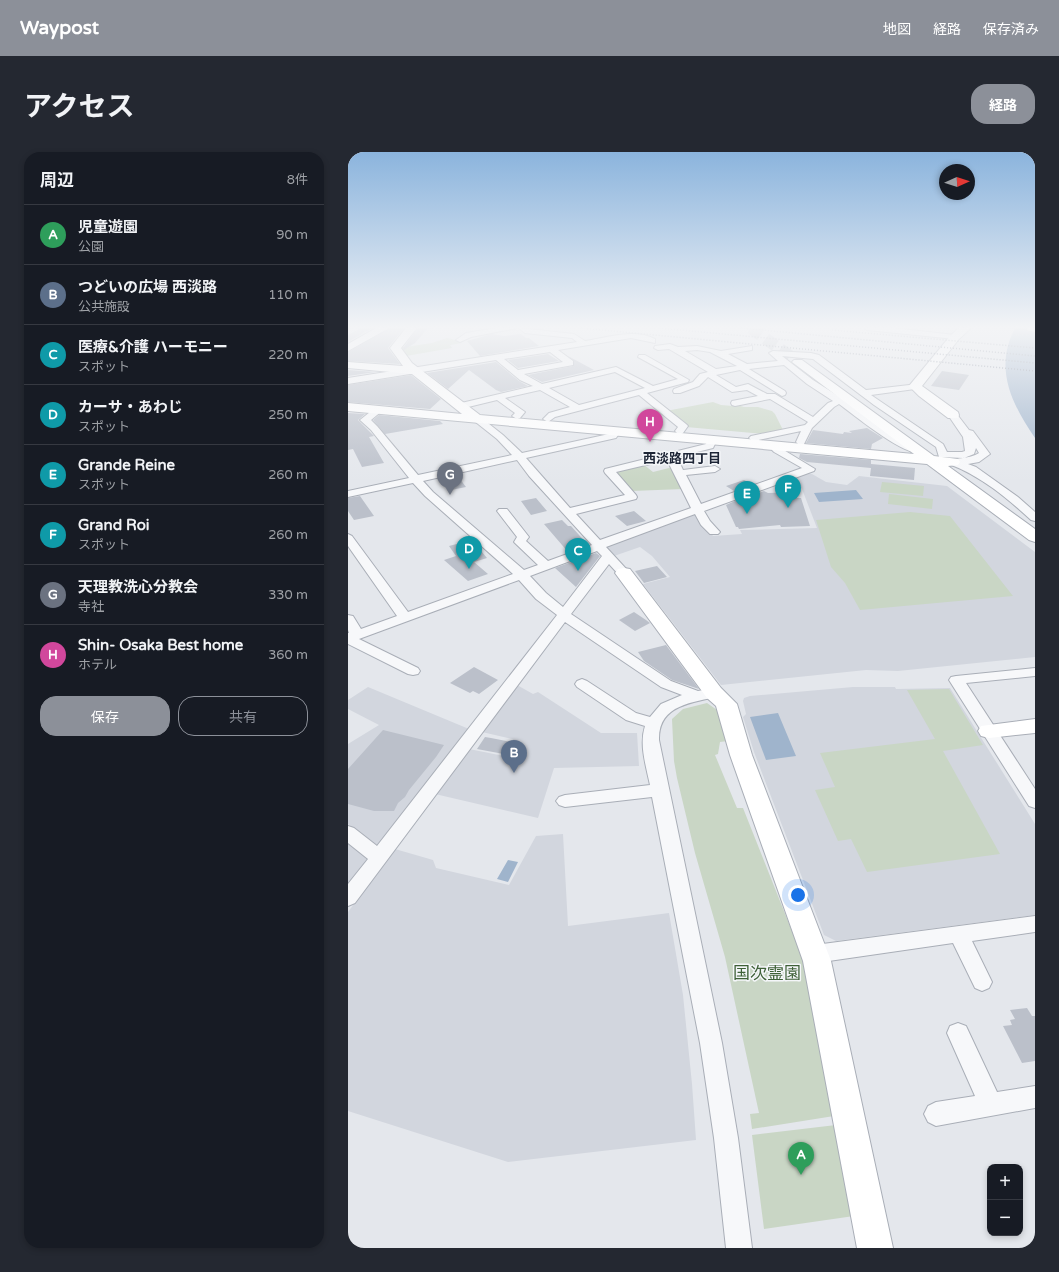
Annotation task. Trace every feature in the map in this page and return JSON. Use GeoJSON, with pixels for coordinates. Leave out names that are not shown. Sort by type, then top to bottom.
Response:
{"type":"FeatureCollection","features":[{"type":"Feature","properties":{"kind":"street"},"geometry":{"type":"LineString","coordinates":[[348,381],[361,379]]}},
{"type":"Feature","properties":{"kind":"street"},"geometry":{"type":"LineString","coordinates":[[427,379],[500,437],[519,456],[533,474],[603,551],[618,565],[705,694]]}},
{"type":"Feature","properties":{"kind":"street"},"geometry":{"type":"LineString","coordinates":[[526,379],[578,408]]}},
{"type":"Feature","properties":{"kind":"street"},"geometry":{"type":"LineString","coordinates":[[469,412],[498,397],[571,379]]}},
{"type":"Feature","properties":{"kind":"street"},"geometry":{"type":"LineString","coordinates":[[635,379],[653,389]]}},
{"type":"Feature","properties":{"kind":"street"},"geometry":{"type":"LineString","coordinates":[[548,419],[552,415],[685,380],[683,379]]}},
{"type":"Feature","properties":{"kind":"street"},"geometry":{"type":"LineString","coordinates":[[651,399],[692,385],[700,379]]}},
{"type":"Feature","properties":{"kind":"street"},"geometry":{"type":"LineString","coordinates":[[720,379],[735,390],[748,387],[769,397],[808,419],[811,424]]}},
{"type":"Feature","properties":{"kind":"street"},"geometry":{"type":"LineString","coordinates":[[735,403],[769,397],[782,393],[761,379]]}},
{"type":"Feature","properties":{"kind":"street"},"geometry":{"type":"LineString","coordinates":[[807,379],[898,442],[959,468],[1035,519]]}},
{"type":"Feature","properties":{"kind":"street"},"geometry":{"type":"LineString","coordinates":[[828,379],[937,458],[940,466],[1035,537]]}},
{"type":"Feature","properties":{"kind":"street"},"geometry":{"type":"LineString","coordinates":[[845,379],[940,446],[937,458]]}},
{"type":"Feature","properties":{"kind":"street"},"geometry":{"type":"LineString","coordinates":[[864,393],[915,386],[921,379]]}},
{"type":"Feature","properties":{"kind":"street"},"geometry":{"type":"LineString","coordinates":[[348,402],[801,442],[937,458],[970,452],[972,448],[966,433],[953,415],[945,406],[915,386]]}},
{"type":"Feature","properties":{"kind":"street"},"geometry":{"type":"LineString","coordinates":[[641,392],[683,426],[680,431]]}},
{"type":"Feature","properties":{"kind":"street"},"geometry":{"type":"LineString","coordinates":[[498,397],[520,412],[517,416]]}},
{"type":"Feature","properties":{"kind":"street"},"geometry":{"type":"LineString","coordinates":[[801,442],[811,424],[831,405],[839,401]]}},
{"type":"Feature","properties":{"kind":"street"},"geometry":{"type":"LineString","coordinates":[[348,407],[378,410],[469,412],[616,431],[897,456],[975,460],[984,454],[983,450],[963,424],[953,415]]}},
{"type":"Feature","properties":{"kind":"street"},"geometry":{"type":"LineString","coordinates":[[378,410],[365,420],[374,428],[414,478],[440,505],[521,574],[540,596],[563,614],[666,684],[705,694],[726,704],[741,755],[815,954],[875,1248]]}},
{"type":"Feature","properties":{"kind":"street"},"geometry":{"type":"LineString","coordinates":[[754,438],[811,424]]}},
{"type":"Feature","properties":{"kind":"street"},"geometry":{"type":"LineString","coordinates":[[349,491],[613,436],[616,431]]}},
{"type":"Feature","properties":{"kind":"street"},"geometry":{"type":"LineString","coordinates":[[568,512],[632,497],[609,471],[710,446],[712,440]]}},
{"type":"Feature","properties":{"kind":"street"},"geometry":{"type":"LineString","coordinates":[[351,637],[546,565],[603,551],[697,508],[810,468],[776,450],[778,446]]}},
{"type":"Feature","properties":{"kind":"street"},"geometry":{"type":"LineString","coordinates":[[668,456],[673,459],[697,508],[705,522],[714,532]]}},
{"type":"Feature","properties":{"kind":"street"},"geometry":{"type":"LineString","coordinates":[[680,473],[715,469]]}},
{"type":"Feature","properties":{"kind":"street"},"geometry":{"type":"LineString","coordinates":[[503,511],[523,537],[520,542],[546,565]]}},
{"type":"Feature","properties":{"kind":"street"},"geometry":{"type":"LineString","coordinates":[[348,538],[405,617]]}},
{"type":"Feature","properties":{"kind":"street"},"geometry":{"type":"LineString","coordinates":[[348,898],[563,614],[603,551]]}},
{"type":"Feature","properties":{"kind":"street"},"geometry":{"type":"LineString","coordinates":[[348,619],[351,637]]}},
{"type":"Feature","properties":{"kind":"street"},"geometry":{"type":"LineString","coordinates":[[351,637],[414,671]]}},
{"type":"Feature","properties":{"kind":"street"},"geometry":{"type":"LineString","coordinates":[[1035,672],[956,680],[1035,802]]}},
{"type":"Feature","properties":{"kind":"street"},"geometry":{"type":"LineString","coordinates":[[582,684],[631,717],[654,723]]}},
{"type":"Feature","properties":{"kind":"street"},"geometry":{"type":"LineString","coordinates":[[705,694],[683,699],[667,708],[659,715],[651,731],[651,748],[716,1070],[739,1248]]}},
{"type":"Feature","properties":{"kind":"street"},"geometry":{"type":"LineString","coordinates":[[989,731],[1035,726]]}},
{"type":"Feature","properties":{"kind":"street"},"geometry":{"type":"LineString","coordinates":[[565,802],[660,790]]}},
{"type":"Feature","properties":{"kind":"street"},"geometry":{"type":"LineString","coordinates":[[348,833],[378,858]]}},
{"type":"Feature","properties":{"kind":"street"},"geometry":{"type":"LineString","coordinates":[[815,954],[1035,924]]}},
{"type":"Feature","properties":{"kind":"street"},"geometry":{"type":"LineString","coordinates":[[959,934],[982,982]]}},
{"type":"Feature","properties":{"kind":"street"},"geometry":{"type":"LineString","coordinates":[[958,1033],[990,1104]]}},
{"type":"Feature","properties":{"kind":"street"},"geometry":{"type":"LineString","coordinates":[[936,1114],[1035,1097]]}},
{"type":"Feature","properties":{"kind":"shaded area"},"geometry":{"type":"Polygon","coordinates":[[[805,473],[812,474],[826,482],[847,485],[859,476],[947,486],[1035,552],[1035,657],[898,671],[866,670],[721,685],[643,584],[670,577],[652,556],[640,547],[614,556],[604,545],[696,512],[713,536],[742,534],[740,530],[817,528],[802,489],[793,477],[805,473]]]}},
{"type":"Feature","properties":{"kind":"shaded area"},"geometry":{"type":"Polygon","coordinates":[[[517,685],[533,694],[538,692],[601,733],[637,733],[639,766],[554,768],[538,818],[435,794],[469,749],[519,759],[526,748],[512,739],[482,732],[517,685]]]}},
{"type":"Feature","properties":{"kind":"shaded area"},"geometry":{"type":"Polygon","coordinates":[[[368,687],[469,729],[379,844],[373,844],[348,824],[348,744],[379,725],[348,709],[348,700],[368,687]]]}},
{"type":"Feature","properties":{"kind":"shaded area"},"geometry":{"type":"Polygon","coordinates":[[[853,687],[895,687],[896,689],[950,688],[1035,824],[1035,915],[836,941],[824,935],[754,752],[743,717],[746,714],[743,701],[744,698],[750,696],[853,687]]]}},
{"type":"Feature","properties":{"kind":"shaded area"},"geometry":{"type":"Polygon","coordinates":[[[563,834],[568,926],[669,913],[683,995],[696,1140],[508,1162],[348,1111],[348,912],[395,849],[433,860],[436,868],[509,885],[536,836],[563,834]]]}},
{"type":"Feature","properties":{"kind":"shaded area"},"geometry":{"type":"Polygon","coordinates":[[[348,840],[368,857],[367,861],[348,886],[348,840]]]}},
{"type":"Feature","properties":{"kind":"green space"},"geometry":{"type":"Polygon","coordinates":[[[713,402],[721,405],[733,406],[734,404],[744,407],[758,407],[772,411],[783,430],[764,434],[686,427],[666,411],[713,402]]]}},
{"type":"Feature","properties":{"kind":"green space"},"geometry":{"type":"Polygon","coordinates":[[[643,464],[653,472],[673,467],[684,489],[631,491],[615,473],[617,471],[643,464]]]}},
{"type":"Feature","properties":{"kind":"green space"},"geometry":{"type":"Polygon","coordinates":[[[882,482],[924,486],[923,496],[880,492],[882,482]]]}},
{"type":"Feature","properties":{"kind":"green space"},"geometry":{"type":"Polygon","coordinates":[[[889,494],[933,499],[932,509],[888,504],[889,494]]]}},
{"type":"Feature","properties":{"kind":"green space"},"geometry":{"type":"Polygon","coordinates":[[[910,512],[950,516],[1013,596],[860,610],[845,583],[831,567],[816,520],[910,512]]]}},
{"type":"Feature","properties":{"kind":"green space"},"geometry":{"type":"Polygon","coordinates":[[[949,689],[983,745],[943,751],[1000,854],[867,872],[851,839],[838,841],[815,790],[835,787],[820,753],[935,739],[907,690],[949,689]]]}},
{"type":"Feature","properties":{"kind":"green space","name":"国次霊園"},"geometry":{"type":"Polygon","coordinates":[[[707,703],[720,712],[728,741],[720,742],[718,754],[715,755],[737,808],[743,808],[803,959],[834,1116],[752,1129],[750,1114],[759,1113],[725,957],[695,853],[674,761],[672,719],[683,709],[707,703]]]}},
{"type":"Feature","properties":{"kind":"green space"},"geometry":{"type":"Polygon","coordinates":[[[836,1125],[854,1216],[764,1229],[752,1135],[836,1125]]]}},
{"type":"Feature","properties":{"kind":"water"},"geometry":{"type":"Polygon","coordinates":[[[1007,379],[1035,379],[1035,438],[1019,412],[1007,379]]]}},
{"type":"Feature","properties":{"kind":"water"},"geometry":{"type":"Polygon","coordinates":[[[856,490],[863,499],[819,502],[814,493],[856,490]]]}},
{"type":"Feature","properties":{"kind":"water"},"geometry":{"type":"Polygon","coordinates":[[[778,713],[796,756],[766,760],[750,717],[778,713]]]}},
{"type":"Feature","properties":{"kind":"water"},"geometry":{"type":"Polygon","coordinates":[[[508,860],[518,862],[508,882],[497,879],[508,860]]]}},
{"type":"Feature","properties":{"kind":"building"},"geometry":{"type":"Polygon","coordinates":[[[385,379],[416,379],[441,399],[430,409],[348,402],[348,385],[385,379]]]}},
{"type":"Feature","properties":{"kind":"building"},"geometry":{"type":"Polygon","coordinates":[[[435,379],[459,379],[448,389],[435,379]]]}},
{"type":"Feature","properties":{"kind":"building"},"geometry":{"type":"Polygon","coordinates":[[[481,379],[517,379],[528,386],[501,392],[481,379]]]}},
{"type":"Feature","properties":{"kind":"building"},"geometry":{"type":"Polygon","coordinates":[[[536,379],[554,379],[542,382],[536,379]]]}},
{"type":"Feature","properties":{"kind":"building"},"geometry":{"type":"Polygon","coordinates":[[[936,379],[966,379],[959,390],[931,386],[936,379]]]}},
{"type":"Feature","properties":{"kind":"building"},"geometry":{"type":"Polygon","coordinates":[[[348,413],[365,414],[358,420],[374,436],[369,437],[384,463],[362,467],[353,449],[348,450],[348,413]]]}},
{"type":"Feature","properties":{"kind":"building"},"geometry":{"type":"Polygon","coordinates":[[[379,415],[440,421],[443,424],[385,434],[373,420],[379,415]]]}},
{"type":"Feature","properties":{"kind":"building"},"geometry":{"type":"Polygon","coordinates":[[[867,428],[883,438],[872,444],[871,449],[806,443],[813,430],[843,434],[844,432],[852,433],[849,431],[867,428]]]}},
{"type":"Feature","properties":{"kind":"building"},"geometry":{"type":"Polygon","coordinates":[[[800,454],[871,460],[871,464],[915,468],[914,480],[870,476],[871,468],[807,462],[799,458],[800,454]]]}},
{"type":"Feature","properties":{"kind":"building"},"geometry":{"type":"Polygon","coordinates":[[[457,475],[466,487],[451,490],[443,478],[457,475]]]}},
{"type":"Feature","properties":{"kind":"building"},"geometry":{"type":"Polygon","coordinates":[[[744,480],[752,484],[734,491],[726,486],[744,480]]]}},
{"type":"Feature","properties":{"kind":"building"},"geometry":{"type":"Polygon","coordinates":[[[764,491],[768,493],[796,492],[797,498],[801,498],[810,526],[781,527],[780,525],[739,529],[736,527],[726,505],[735,501],[750,500],[746,497],[764,491]]]}},
{"type":"Feature","properties":{"kind":"building"},"geometry":{"type":"Polygon","coordinates":[[[360,496],[374,516],[354,520],[348,511],[348,498],[360,496]]]}},
{"type":"Feature","properties":{"kind":"building"},"geometry":{"type":"Polygon","coordinates":[[[536,498],[547,511],[531,515],[521,501],[536,498]]]}},
{"type":"Feature","properties":{"kind":"building"},"geometry":{"type":"Polygon","coordinates":[[[634,511],[646,521],[627,526],[615,516],[634,511]]]}},
{"type":"Feature","properties":{"kind":"building"},"geometry":{"type":"Polygon","coordinates":[[[562,520],[568,526],[571,526],[588,545],[568,552],[544,524],[562,520]]]}},
{"type":"Feature","properties":{"kind":"building"},"geometry":{"type":"Polygon","coordinates":[[[472,540],[487,558],[474,562],[488,574],[468,581],[444,560],[456,556],[449,546],[472,540]]]}},
{"type":"Feature","properties":{"kind":"building"},"geometry":{"type":"Polygon","coordinates":[[[596,553],[600,556],[576,587],[555,568],[596,553]]]}},
{"type":"Feature","properties":{"kind":"building"},"geometry":{"type":"Polygon","coordinates":[[[657,566],[667,577],[644,583],[635,571],[657,566]]]}},
{"type":"Feature","properties":{"kind":"building"},"geometry":{"type":"Polygon","coordinates":[[[634,612],[650,623],[635,631],[619,620],[634,612]]]}},
{"type":"Feature","properties":{"kind":"building"},"geometry":{"type":"Polygon","coordinates":[[[666,645],[699,689],[672,680],[644,661],[638,652],[666,645]]]}},
{"type":"Feature","properties":{"kind":"building"},"geometry":{"type":"Polygon","coordinates":[[[474,667],[498,680],[479,694],[473,691],[470,693],[450,683],[474,667]]]}},
{"type":"Feature","properties":{"kind":"building"},"geometry":{"type":"Polygon","coordinates":[[[383,730],[444,745],[405,797],[398,803],[394,811],[374,811],[348,804],[348,769],[383,730]]]}},
{"type":"Feature","properties":{"kind":"building"},"geometry":{"type":"Polygon","coordinates":[[[485,737],[516,743],[509,755],[477,749],[485,737]]]}},
{"type":"Feature","properties":{"kind":"building"},"geometry":{"type":"Polygon","coordinates":[[[1027,1008],[1032,1016],[1035,1016],[1035,1061],[1022,1063],[1003,1026],[1012,1025],[1010,1020],[1015,1019],[1010,1010],[1027,1008]]]}},
{"type":"Feature","properties":{"kind":"place","name":"Shin- Osaka Best home"},"geometry":{"type":"Point","coordinates":[650,442]}},
{"type":"Feature","properties":{"kind":"place","name":"天理教洗心分教会"},"geometry":{"type":"Point","coordinates":[450,495]}},
{"type":"Feature","properties":{"kind":"place","name":"Grand Roi"},"geometry":{"type":"Point","coordinates":[788,508]}},
{"type":"Feature","properties":{"kind":"place","name":"Grande Reine"},"geometry":{"type":"Point","coordinates":[747,514]}},
{"type":"Feature","properties":{"kind":"place","name":"カーサ・あわじ"},"geometry":{"type":"Point","coordinates":[469,569]}},
{"type":"Feature","properties":{"kind":"place","name":"医療&介護 ハーモニー"},"geometry":{"type":"Point","coordinates":[578,571]}},
{"type":"Feature","properties":{"kind":"place","name":"つどいの広場 西淡路"},"geometry":{"type":"Point","coordinates":[514,773]}},
{"type":"Feature","properties":{"kind":"place","name":"児童遊園"},"geometry":{"type":"Point","coordinates":[801,1175]}},
{"type":"Feature","properties":{"kind":"district","name":"西淡路四丁目"},"geometry":{"type":"Point","coordinates":[682,458]}}]}
